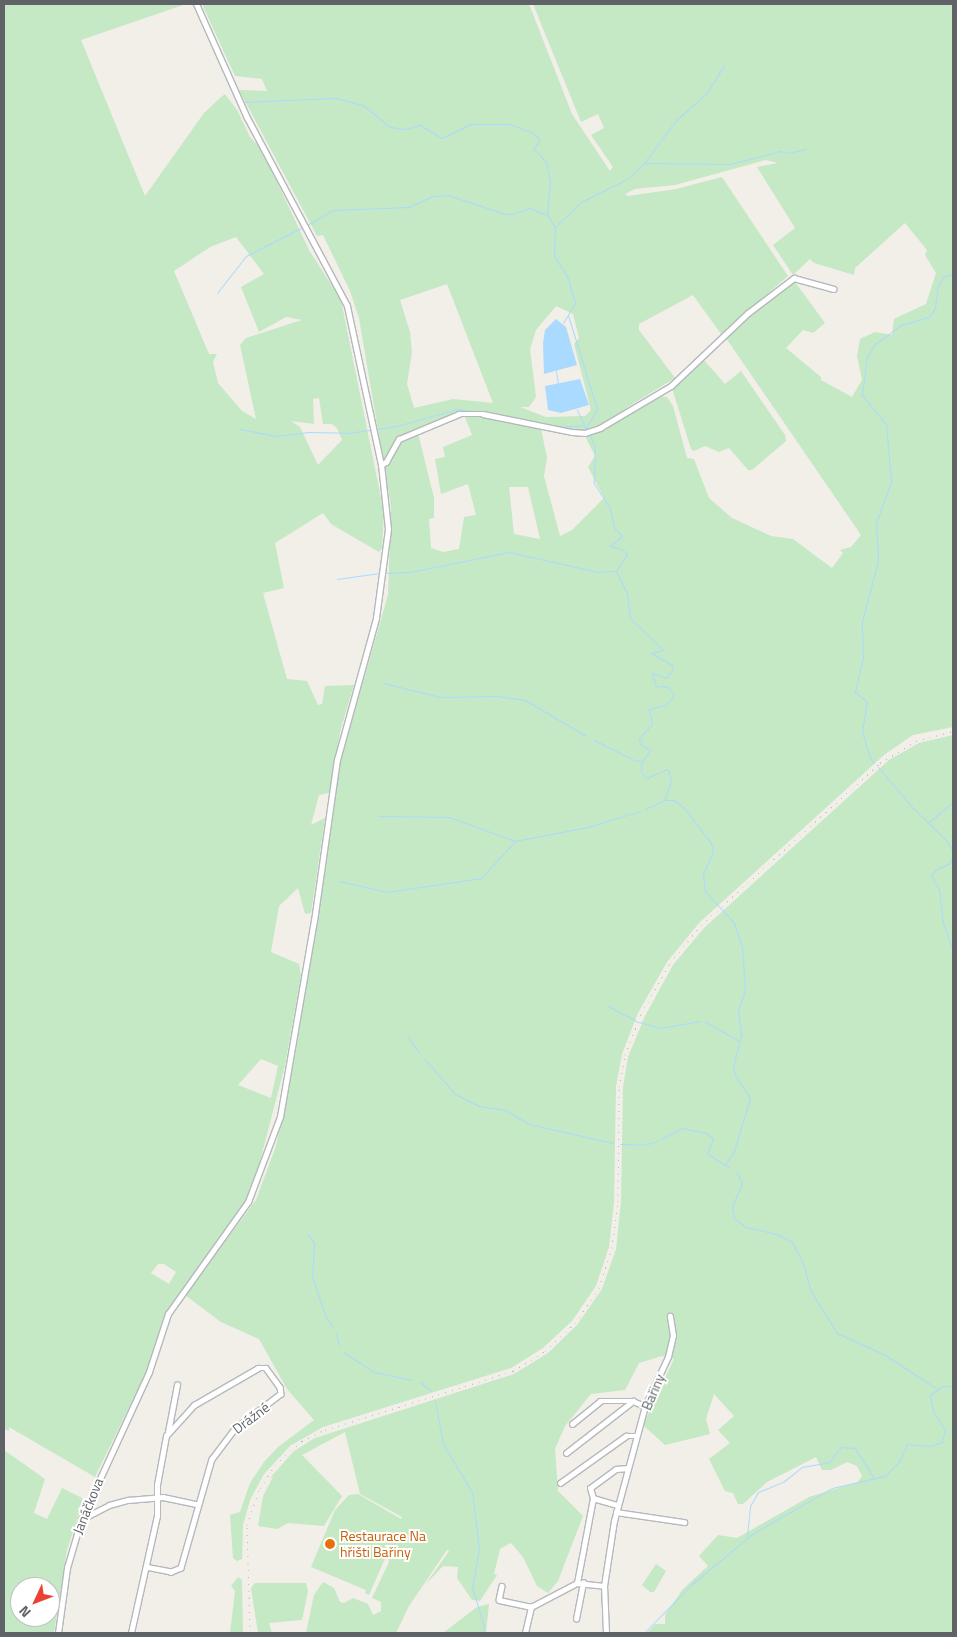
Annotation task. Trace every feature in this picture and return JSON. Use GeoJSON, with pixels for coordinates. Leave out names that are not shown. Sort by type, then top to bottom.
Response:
{"type":"FeatureCollection","features":[{"type":"Feature","properties":{"kind":"street","name":"Janáčkova"},"geometry":{"type":"LineString","coordinates":[[58,1633],[67,1568],[81,1520],[142,1386],[172,1307],[248,1202],[280,1117],[314,921],[337,760],[378,609],[388,519],[381,465],[347,306],[247,118],[196,4]]}},
{"type":"Feature","properties":{"kind":"street"},"geometry":{"type":"LineString","coordinates":[[381,465],[386,462],[399,439],[459,414],[483,414],[572,432],[585,433],[600,428],[670,386],[748,313],[794,278],[834,289]]}},
{"type":"Feature","properties":{"kind":"street","name":"Bařiny"},"geometry":{"type":"LineString","coordinates":[[606,1633],[604,1586],[616,1512],[645,1406],[668,1356],[673,1336],[670,1316]]}},
{"type":"Feature","properties":{"kind":"street","name":"Drážné"},"geometry":{"type":"LineString","coordinates":[[146,1567],[171,1572],[181,1568],[208,1466],[222,1442],[278,1398],[281,1389],[268,1369],[258,1368],[184,1414],[168,1433]]}},
{"type":"Feature","properties":{"kind":"street","name":"Drážné"},"geometry":{"type":"LineString","coordinates":[[131,1633],[146,1567],[158,1498],[156,1485],[177,1385]]}},
{"type":"Feature","properties":{"kind":"street"},"geometry":{"type":"LineString","coordinates":[[572,1424],[600,1401],[633,1401],[645,1406]]}},
{"type":"Feature","properties":{"kind":"street"},"geometry":{"type":"LineString","coordinates":[[566,1453],[633,1401]]}},
{"type":"Feature","properties":{"kind":"street"},"geometry":{"type":"LineString","coordinates":[[172,1409],[184,1414]]}},
{"type":"Feature","properties":{"kind":"street"},"geometry":{"type":"LineString","coordinates":[[560,1483],[626,1436],[637,1436]]}},
{"type":"Feature","properties":{"kind":"street"},"geometry":{"type":"LineString","coordinates":[[577,1583],[593,1498],[590,1488],[616,1469],[628,1468]]}},
{"type":"Feature","properties":{"kind":"street"},"geometry":{"type":"LineString","coordinates":[[81,1520],[114,1503],[158,1498],[197,1504]]}},
{"type":"Feature","properties":{"kind":"street"},"geometry":{"type":"LineString","coordinates":[[593,1498],[618,1505]]}},
{"type":"Feature","properties":{"kind":"street"},"geometry":{"type":"LineString","coordinates":[[616,1512],[684,1522]]}},
{"type":"Feature","properties":{"kind":"street"},"geometry":{"type":"LineString","coordinates":[[502,1586],[499,1600],[530,1608],[577,1583],[604,1586]]}},
{"type":"Feature","properties":{"kind":"street"},"geometry":{"type":"LineString","coordinates":[[576,1619],[583,1584]]}},
{"type":"Feature","properties":{"kind":"street"},"geometry":{"type":"LineString","coordinates":[[525,1633],[530,1608]]}},
{"type":"Feature","properties":{"kind":"green space"},"geometry":{"type":"Polygon","coordinates":[[[4,4],[186,4],[81,40],[145,196],[204,113],[225,94],[237,110],[250,137],[262,150],[309,250],[341,300],[384,513],[382,548],[379,552],[331,524],[323,513],[275,543],[284,588],[263,593],[287,679],[307,681],[318,705],[322,704],[325,686],[354,685],[341,728],[329,793],[319,795],[311,825],[325,818],[311,913],[305,914],[298,888],[279,906],[271,952],[299,964],[301,976],[285,1065],[251,1196],[169,1308],[145,1375],[95,1477],[9,1427],[9,1431],[4,1429],[4,4]],[[236,237],[210,247],[174,271],[209,354],[217,354],[213,362],[218,383],[242,411],[256,419],[240,345],[246,338],[302,320],[286,317],[259,332],[241,287],[264,274],[236,237]],[[319,398],[313,399],[314,424],[291,421],[300,427],[318,465],[342,440],[337,428],[332,424],[323,424],[319,398]],[[261,1059],[238,1085],[271,1098],[278,1066],[261,1059]],[[158,1264],[151,1273],[169,1284],[176,1272],[164,1264],[158,1264]]]}},
{"type":"Feature","properties":{"kind":"green space"},"geometry":{"type":"Polygon","coordinates":[[[202,4],[529,4],[572,114],[610,171],[613,167],[591,135],[604,128],[598,114],[581,122],[533,4],[953,4],[953,727],[913,735],[884,755],[699,923],[667,962],[638,1013],[622,1054],[616,1086],[614,1202],[609,1247],[596,1286],[572,1321],[543,1348],[511,1368],[323,1427],[290,1446],[264,1474],[250,1500],[243,1525],[242,1559],[237,1561],[233,1558],[230,1515],[240,1512],[250,1483],[264,1462],[278,1447],[314,1420],[287,1389],[259,1339],[221,1322],[185,1295],[256,1200],[276,1146],[296,1050],[340,762],[388,595],[391,507],[359,318],[350,291],[323,235],[317,236],[239,90],[267,91],[262,79],[235,76],[202,4]],[[766,160],[675,185],[635,189],[625,194],[628,196],[676,189],[722,177],[788,276],[721,334],[693,295],[639,324],[639,330],[675,378],[626,408],[627,414],[658,396],[667,397],[673,406],[687,458],[694,459],[709,498],[732,518],[771,536],[793,539],[832,568],[843,553],[840,550],[851,547],[861,535],[726,338],[775,293],[795,282],[825,323],[813,333],[803,330],[786,348],[821,377],[821,380],[852,397],[862,380],[857,356],[860,339],[875,332],[892,335],[894,319],[926,304],[936,273],[925,255],[927,250],[905,223],[855,268],[854,275],[814,263],[810,259],[793,275],[773,245],[795,228],[757,167],[778,163],[766,160]],[[447,284],[400,300],[410,332],[412,352],[407,384],[414,408],[453,399],[493,403],[447,284]],[[556,306],[536,330],[530,349],[536,397],[529,407],[520,407],[546,417],[585,416],[591,410],[574,344],[579,338],[573,314],[556,306]],[[462,416],[418,433],[434,498],[434,518],[429,519],[431,548],[443,552],[459,549],[464,517],[476,515],[468,484],[441,494],[435,459],[445,457],[443,447],[472,435],[465,417],[462,416]],[[541,429],[547,458],[544,476],[560,536],[572,530],[604,498],[588,467],[595,456],[585,436],[572,436],[541,429]],[[509,487],[514,534],[540,539],[528,487],[509,487]]]}},
{"type":"Feature","properties":{"kind":"green space"},"geometry":{"type":"Polygon","coordinates":[[[703,359],[725,384],[741,371],[785,435],[786,441],[752,470],[748,470],[729,448],[719,452],[705,446],[694,451],[691,449],[672,388],[703,359]]]}},
{"type":"Feature","properties":{"kind":"green space"},"geometry":{"type":"Polygon","coordinates":[[[953,735],[953,1633],[647,1633],[655,1624],[665,1624],[665,1615],[683,1589],[708,1566],[699,1556],[718,1535],[737,1538],[809,1497],[858,1482],[862,1476],[857,1466],[847,1462],[831,1470],[822,1470],[816,1457],[767,1482],[743,1504],[738,1504],[733,1493],[725,1491],[709,1459],[730,1443],[718,1430],[734,1416],[714,1394],[706,1419],[710,1434],[665,1445],[643,1425],[674,1359],[662,1356],[639,1363],[625,1390],[591,1394],[565,1426],[555,1449],[558,1491],[583,1516],[558,1581],[548,1593],[537,1586],[523,1557],[511,1543],[500,1549],[494,1574],[497,1575],[480,1601],[472,1600],[457,1578],[458,1567],[443,1566],[425,1585],[449,1551],[447,1550],[409,1606],[396,1633],[306,1633],[314,1595],[323,1582],[334,1588],[340,1602],[344,1603],[353,1598],[368,1604],[373,1615],[381,1611],[381,1602],[372,1598],[389,1562],[387,1554],[369,1595],[365,1593],[366,1590],[311,1567],[335,1510],[349,1495],[358,1494],[401,1519],[402,1517],[360,1494],[345,1432],[302,1455],[342,1496],[324,1526],[288,1523],[277,1529],[258,1526],[263,1496],[273,1477],[270,1478],[294,1451],[315,1438],[514,1374],[548,1353],[577,1325],[602,1289],[616,1249],[621,1202],[623,1087],[628,1057],[645,1016],[673,965],[704,928],[889,760],[919,743],[953,735]]]}},
{"type":"Feature","properties":{"kind":"green space"},"geometry":{"type":"Polygon","coordinates":[[[4,1450],[45,1479],[34,1513],[47,1519],[62,1488],[84,1499],[67,1550],[60,1595],[60,1577],[10,1577],[10,1627],[55,1627],[54,1633],[4,1633],[4,1450]]]}},
{"type":"Feature","properties":{"kind":"green space"},"geometry":{"type":"Polygon","coordinates":[[[656,1564],[666,1571],[654,1592],[650,1592],[642,1585],[656,1564]]]}},
{"type":"Feature","properties":{"kind":"green space"},"geometry":{"type":"Polygon","coordinates":[[[238,1577],[242,1580],[243,1633],[230,1633],[235,1591],[231,1586],[238,1577]]]}},
{"type":"Feature","properties":{"kind":"green space"},"geometry":{"type":"Polygon","coordinates":[[[255,1583],[306,1583],[308,1591],[302,1620],[269,1623],[272,1633],[258,1633],[251,1588],[255,1583]]]}},
{"type":"Feature","properties":{"kind":"green space"},"geometry":{"type":"Polygon","coordinates":[[[489,1604],[486,1633],[443,1633],[477,1607],[489,1604]]]}},
{"type":"Feature","properties":{"kind":"water"},"geometry":{"type":"Polygon","coordinates":[[[556,319],[566,327],[577,365],[544,374],[543,343],[545,330],[556,319]]]}},
{"type":"Feature","properties":{"kind":"water"},"geometry":{"type":"Polygon","coordinates":[[[580,379],[589,405],[561,413],[548,410],[545,386],[580,379]]]}},
{"type":"Feature","properties":{"kind":"waterway"},"geometry":{"type":"LineString","coordinates":[[644,163],[676,120],[705,95],[724,66]]}},
{"type":"Feature","properties":{"kind":"waterway"},"geometry":{"type":"LineString","coordinates":[[243,102],[336,98],[363,105],[390,127],[405,129],[420,125],[442,138],[471,124],[509,124],[531,132],[540,139],[534,149],[546,162],[550,181],[547,215],[555,227],[554,256],[567,276],[575,303],[563,323]]}},
{"type":"Feature","properties":{"kind":"waterway"},"geometry":{"type":"LineString","coordinates":[[555,227],[581,202],[627,179],[644,163],[730,164],[780,151],[788,153],[806,149]]}},
{"type":"Feature","properties":{"kind":"waterway"},"geometry":{"type":"LineString","coordinates":[[307,225],[333,210],[409,207],[433,196],[448,195],[505,214],[513,214],[529,208],[547,215]]}},
{"type":"Feature","properties":{"kind":"waterway"},"geometry":{"type":"LineString","coordinates":[[217,293],[246,256],[303,227]]}},
{"type":"Feature","properties":{"kind":"waterway"},"geometry":{"type":"LineString","coordinates":[[874,763],[870,758],[862,732],[867,702],[855,692],[863,658],[862,622],[878,560],[876,523],[891,482],[886,424],[862,395],[867,357],[875,344],[901,325],[929,317],[935,308],[938,285],[944,276],[953,274]]}},
{"type":"Feature","properties":{"kind":"waterway"},"geometry":{"type":"LineString","coordinates":[[568,315],[597,409],[586,428]]}},
{"type":"Feature","properties":{"kind":"waterway"},"geometry":{"type":"LineString","coordinates":[[556,371],[558,384]]}},
{"type":"Feature","properties":{"kind":"waterway"},"geometry":{"type":"LineString","coordinates":[[240,429],[277,436],[309,432],[348,433],[397,426],[457,409],[499,415]]}},
{"type":"Feature","properties":{"kind":"waterway"},"geometry":{"type":"LineString","coordinates":[[577,410],[587,431]]}},
{"type":"Feature","properties":{"kind":"waterway"},"geometry":{"type":"LineString","coordinates":[[557,427],[583,425]]}},
{"type":"Feature","properties":{"kind":"waterway"},"geometry":{"type":"LineString","coordinates":[[589,434],[595,447],[594,483],[610,509],[614,528],[622,536],[610,546],[622,549],[627,554],[616,571],[627,594],[630,618],[663,650],[651,653],[672,665],[673,669],[666,678],[652,673],[656,686],[668,687],[674,695],[666,705],[649,709],[652,724],[639,739],[640,744],[650,750],[641,764],[641,772],[647,778],[666,769],[669,771],[671,782],[664,800],[674,800],[685,809],[711,843],[713,852],[703,873],[705,891],[734,923],[742,946],[745,990],[738,1010],[741,1035],[733,1066],[735,1075],[750,1098],[734,1151],[725,1165],[730,1168]]}},
{"type":"Feature","properties":{"kind":"waterway"},"geometry":{"type":"LineString","coordinates":[[384,573],[410,572],[509,552],[598,572],[615,571]]}},
{"type":"Feature","properties":{"kind":"waterway"},"geometry":{"type":"LineString","coordinates":[[337,579],[380,573]]}},
{"type":"Feature","properties":{"kind":"waterway"},"geometry":{"type":"LineString","coordinates":[[383,683],[440,697],[497,696],[525,700],[586,736]]}},
{"type":"Feature","properties":{"kind":"waterway"},"geometry":{"type":"LineString","coordinates":[[594,740],[634,760],[643,761]]}},
{"type":"Feature","properties":{"kind":"waterway"},"geometry":{"type":"LineString","coordinates":[[878,767],[913,808],[947,841],[953,852]]}},
{"type":"Feature","properties":{"kind":"waterway"},"geometry":{"type":"LineString","coordinates":[[645,809],[663,801]]}},
{"type":"Feature","properties":{"kind":"waterway"},"geometry":{"type":"LineString","coordinates":[[929,822],[953,802]]}},
{"type":"Feature","properties":{"kind":"waterway"},"geometry":{"type":"LineString","coordinates":[[339,881],[387,892],[481,878],[515,841],[588,827],[640,811]]}},
{"type":"Feature","properties":{"kind":"waterway"},"geometry":{"type":"LineString","coordinates":[[378,816],[449,817],[515,841]]}},
{"type":"Feature","properties":{"kind":"waterway"},"geometry":{"type":"LineString","coordinates":[[953,855],[950,863],[935,870],[931,876],[939,890],[943,923],[953,951]]}},
{"type":"Feature","properties":{"kind":"waterway"},"geometry":{"type":"LineString","coordinates":[[608,1006],[636,1021]]}},
{"type":"Feature","properties":{"kind":"waterway"},"geometry":{"type":"LineString","coordinates":[[639,1022],[660,1028],[700,1021]]}},
{"type":"Feature","properties":{"kind":"waterway"},"geometry":{"type":"LineString","coordinates":[[705,1022],[739,1041]]}},
{"type":"Feature","properties":{"kind":"waterway"},"geometry":{"type":"LineString","coordinates":[[408,1037],[419,1052]]}},
{"type":"Feature","properties":{"kind":"waterway"},"geometry":{"type":"LineString","coordinates":[[424,1058],[455,1094],[479,1106],[505,1110],[529,1124],[613,1143]]}},
{"type":"Feature","properties":{"kind":"waterway"},"geometry":{"type":"LineString","coordinates":[[661,1139],[682,1128],[706,1133],[713,1139],[707,1153],[725,1165]]}},
{"type":"Feature","properties":{"kind":"waterway"},"geometry":{"type":"LineString","coordinates":[[620,1144],[644,1145],[657,1141]]}},
{"type":"Feature","properties":{"kind":"waterway"},"geometry":{"type":"LineString","coordinates":[[737,1173],[742,1183],[732,1206],[734,1218],[746,1227],[777,1234],[792,1242],[803,1263],[810,1290],[837,1333],[885,1355],[936,1388]]}},
{"type":"Feature","properties":{"kind":"waterway"},"geometry":{"type":"LineString","coordinates":[[308,1234],[314,1243],[312,1276],[325,1315],[333,1327]]}},
{"type":"Feature","properties":{"kind":"waterway"},"geometry":{"type":"LineString","coordinates":[[336,1333],[339,1345]]}},
{"type":"Feature","properties":{"kind":"waterway"},"geometry":{"type":"LineString","coordinates":[[343,1352],[374,1372],[412,1380]]}},
{"type":"Feature","properties":{"kind":"waterway"},"geometry":{"type":"LineString","coordinates":[[420,1382],[431,1391]]}},
{"type":"Feature","properties":{"kind":"waterway"},"geometry":{"type":"LineString","coordinates":[[644,1633],[692,1584],[752,1534],[832,1488],[885,1476],[899,1462],[907,1444],[930,1446],[942,1442],[945,1430],[933,1411],[930,1395],[941,1387],[953,1385]]}},
{"type":"Feature","properties":{"kind":"waterway"},"geometry":{"type":"LineString","coordinates":[[435,1401],[443,1444],[472,1492],[479,1549],[472,1587],[483,1622],[484,1633]]}},
{"type":"Feature","properties":{"kind":"waterway"},"geometry":{"type":"LineString","coordinates":[[747,1536],[750,1506],[758,1492],[783,1482],[802,1467],[829,1462],[841,1447],[855,1448],[874,1479]]}},
{"type":"Feature","properties":{"kind":"railway"},"geometry":{"type":"LineString","coordinates":[[250,1633],[247,1525],[260,1488],[275,1465],[302,1441],[325,1430],[513,1371],[545,1351],[575,1323],[599,1288],[612,1248],[618,1202],[619,1087],[625,1055],[641,1014],[670,963],[701,925],[880,763],[916,741],[953,731]]}},
{"type":"Feature","properties":{"kind":"place","name":"Restaurace Na hřišti Bařiny"},"geometry":{"type":"Point","coordinates":[330,1544]}}]}
